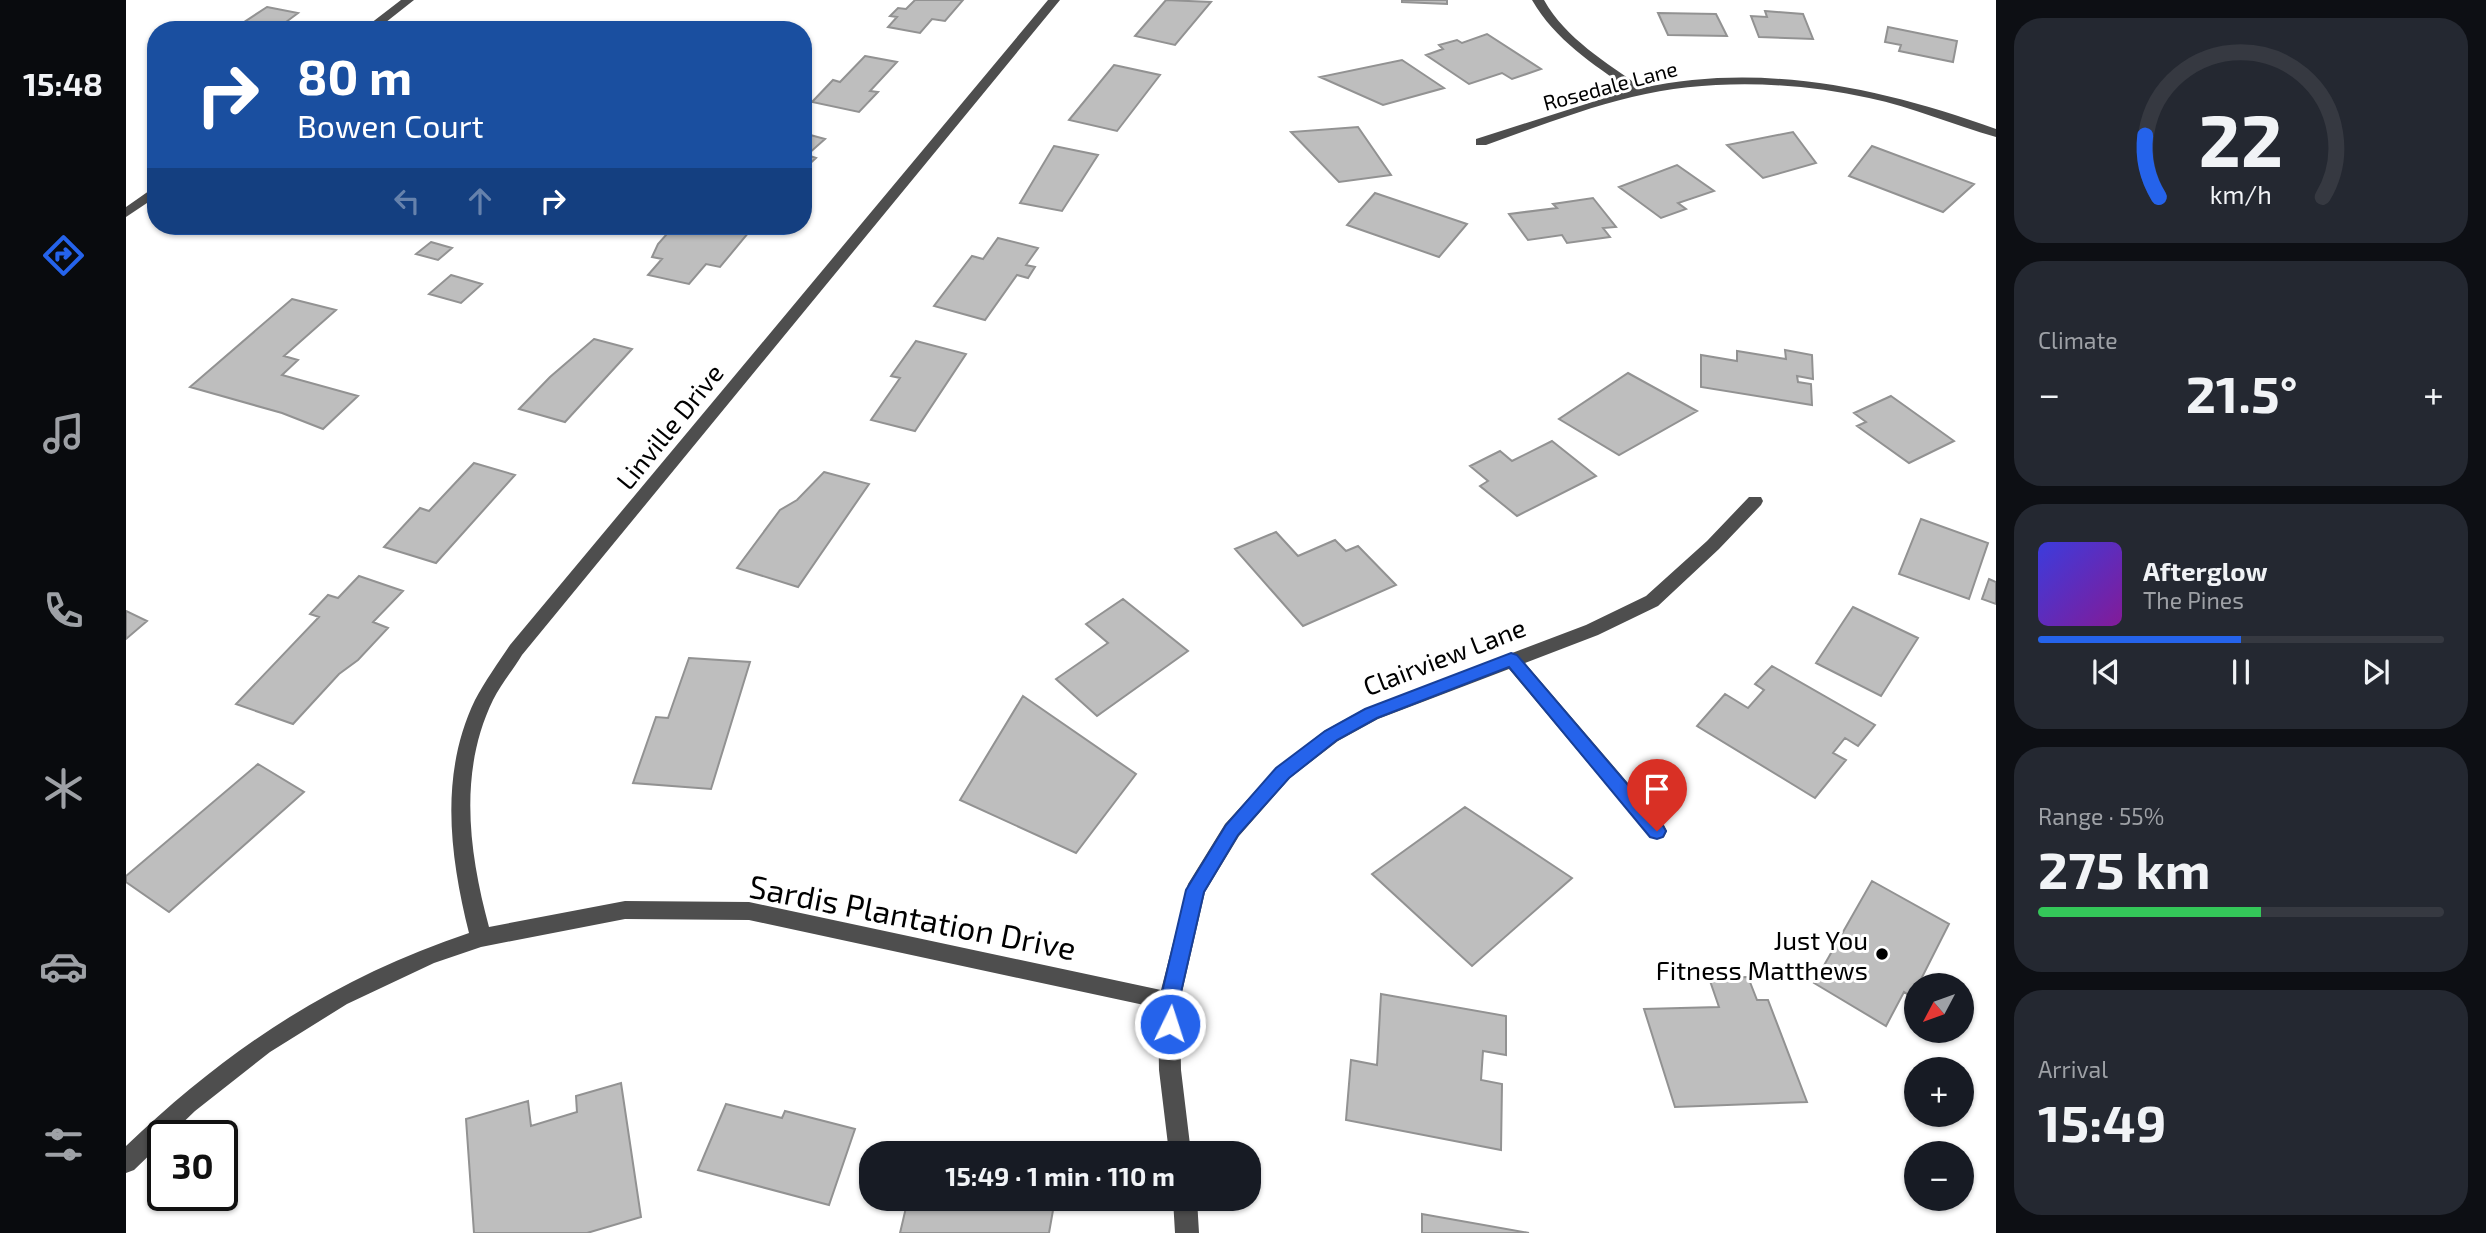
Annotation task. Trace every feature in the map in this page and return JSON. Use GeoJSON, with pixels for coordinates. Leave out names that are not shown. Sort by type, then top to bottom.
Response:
{"type":"FeatureCollection","features":[{"type":"Feature","properties":{"kind":"street"},"geometry":{"type":"LineString","coordinates":[[380,21],[408,0]]}},
{"type":"Feature","properties":{"kind":"street","name":"Linville Drive"},"geometry":{"type":"LineString","coordinates":[[481,938],[466,886],[458,792],[468,743],[483,703],[516,650],[1054,0]]}},
{"type":"Feature","properties":{"kind":"street"},"geometry":{"type":"LineString","coordinates":[[1538,0],[1544,14],[1570,39],[1641,93]]}},
{"type":"Feature","properties":{"kind":"street","name":"Rosedale Lane"},"geometry":{"type":"LineString","coordinates":[[1481,142],[1641,93],[1718,81],[1802,82],[1841,86],[1942,112],[1996,133]]}},
{"type":"Feature","properties":{"kind":"street"},"geometry":{"type":"LineString","coordinates":[[126,213],[147,197]]}},
{"type":"Feature","properties":{"kind":"street","name":"Clairview Lane"},"geometry":{"type":"LineString","coordinates":[[1179,1141],[1170,1070],[1169,1001],[1195,890],[1232,830],[1283,773],[1331,736],[1371,713],[1592,630],[1652,600],[1713,545],[1755,501]]}},
{"type":"Feature","properties":{"kind":"street"},"geometry":{"type":"LineString","coordinates":[[1511,659],[1657,831]]}},
{"type":"Feature","properties":{"kind":"street","name":"Sardis Plantation Drive"},"geometry":{"type":"LineString","coordinates":[[126,1162],[187,1103],[262,1045],[340,997],[428,956],[481,938],[625,910],[749,911],[1169,1001]]}},
{"type":"Feature","properties":{"kind":"street"},"geometry":{"type":"LineString","coordinates":[[1186,1211],[1187,1233]]}},
{"type":"Feature","properties":{"kind":"building"},"geometry":{"type":"Polygon","coordinates":[[[915,0],[963,0],[945,21],[932,19],[920,33],[888,27],[897,17],[890,16],[898,8],[906,9],[915,0]]]}},
{"type":"Feature","properties":{"kind":"building"},"geometry":{"type":"Polygon","coordinates":[[[1166,0],[1211,2],[1175,45],[1135,36],[1166,0]]]}},
{"type":"Feature","properties":{"kind":"building"},"geometry":{"type":"Polygon","coordinates":[[[1447,0],[1447,4],[1402,2],[1447,0]]]}},
{"type":"Feature","properties":{"kind":"building"},"geometry":{"type":"Polygon","coordinates":[[[267,7],[298,13],[287,21],[246,21],[267,7]]]}},
{"type":"Feature","properties":{"kind":"building"},"geometry":{"type":"Polygon","coordinates":[[[1765,11],[1803,14],[1813,39],[1759,37],[1751,16],[1767,17],[1765,11]]]}},
{"type":"Feature","properties":{"kind":"building"},"geometry":{"type":"Polygon","coordinates":[[[1658,13],[1716,14],[1727,36],[1668,35],[1658,13]]]}},
{"type":"Feature","properties":{"kind":"building"},"geometry":{"type":"Polygon","coordinates":[[[1888,27],[1957,41],[1953,62],[1899,51],[1901,45],[1885,42],[1888,27]]]}},
{"type":"Feature","properties":{"kind":"building"},"geometry":{"type":"Polygon","coordinates":[[[1487,34],[1541,69],[1512,79],[1502,73],[1469,84],[1426,55],[1443,49],[1439,45],[1457,40],[1462,43],[1487,34]]]}},
{"type":"Feature","properties":{"kind":"building"},"geometry":{"type":"Polygon","coordinates":[[[865,56],[897,62],[870,91],[878,92],[859,112],[812,102],[833,80],[840,82],[865,56]]]}},
{"type":"Feature","properties":{"kind":"building"},"geometry":{"type":"Polygon","coordinates":[[[1402,60],[1444,88],[1383,105],[1320,77],[1402,60]]]}},
{"type":"Feature","properties":{"kind":"building"},"geometry":{"type":"Polygon","coordinates":[[[1114,65],[1160,75],[1117,131],[1069,120],[1114,65]]]}},
{"type":"Feature","properties":{"kind":"building"},"geometry":{"type":"Polygon","coordinates":[[[1358,127],[1391,175],[1339,182],[1291,132],[1358,127]]]}},
{"type":"Feature","properties":{"kind":"building"},"geometry":{"type":"Polygon","coordinates":[[[1793,132],[1816,163],[1763,178],[1727,145],[1793,132]]]}},
{"type":"Feature","properties":{"kind":"building"},"geometry":{"type":"Polygon","coordinates":[[[812,135],[825,139],[812,151],[812,135]]]}},
{"type":"Feature","properties":{"kind":"building"},"geometry":{"type":"Polygon","coordinates":[[[1054,146],[1098,155],[1062,211],[1020,203],[1054,146]]]}},
{"type":"Feature","properties":{"kind":"building"},"geometry":{"type":"Polygon","coordinates":[[[1872,146],[1974,184],[1943,212],[1849,176],[1872,146]]]}},
{"type":"Feature","properties":{"kind":"building"},"geometry":{"type":"Polygon","coordinates":[[[1677,165],[1714,191],[1678,203],[1686,209],[1661,218],[1619,187],[1677,165]]]}},
{"type":"Feature","properties":{"kind":"building"},"geometry":{"type":"Polygon","coordinates":[[[1375,193],[1467,224],[1439,257],[1347,225],[1375,193]]]}},
{"type":"Feature","properties":{"kind":"building"},"geometry":{"type":"Polygon","coordinates":[[[1593,198],[1616,227],[1603,228],[1610,237],[1567,243],[1562,235],[1528,240],[1509,214],[1557,208],[1553,204],[1593,198]]]}},
{"type":"Feature","properties":{"kind":"building"},"geometry":{"type":"Polygon","coordinates":[[[666,235],[747,235],[720,267],[706,264],[689,284],[648,275],[662,259],[652,257],[666,235]]]}},
{"type":"Feature","properties":{"kind":"building"},"geometry":{"type":"Polygon","coordinates":[[[998,238],[1038,248],[1026,265],[1035,267],[1028,278],[1017,275],[985,320],[934,306],[972,256],[983,259],[998,238]]]}},
{"type":"Feature","properties":{"kind":"building"},"geometry":{"type":"Polygon","coordinates":[[[431,242],[452,248],[438,260],[416,254],[431,242]]]}},
{"type":"Feature","properties":{"kind":"building"},"geometry":{"type":"Polygon","coordinates":[[[451,275],[482,284],[461,303],[429,294],[451,275]]]}},
{"type":"Feature","properties":{"kind":"building"},"geometry":{"type":"Polygon","coordinates":[[[292,299],[336,310],[284,356],[298,360],[282,375],[358,396],[323,429],[282,413],[190,387],[292,299]]]}},
{"type":"Feature","properties":{"kind":"building"},"geometry":{"type":"Polygon","coordinates":[[[594,339],[632,349],[565,422],[519,409],[550,377],[594,339]]]}},
{"type":"Feature","properties":{"kind":"building"},"geometry":{"type":"Polygon","coordinates":[[[916,341],[966,354],[915,431],[871,420],[900,378],[891,376],[916,341]]]}},
{"type":"Feature","properties":{"kind":"building"},"geometry":{"type":"Polygon","coordinates":[[[1785,350],[1812,355],[1813,379],[1797,376],[1798,382],[1811,384],[1812,405],[1701,387],[1701,355],[1737,361],[1737,351],[1786,359],[1785,350]]]}},
{"type":"Feature","properties":{"kind":"building"},"geometry":{"type":"Polygon","coordinates":[[[1628,373],[1697,411],[1619,455],[1559,419],[1628,373]]]}},
{"type":"Feature","properties":{"kind":"building"},"geometry":{"type":"Polygon","coordinates":[[[1891,396],[1954,441],[1909,463],[1857,426],[1866,422],[1854,413],[1891,396]]]}},
{"type":"Feature","properties":{"kind":"building"},"geometry":{"type":"Polygon","coordinates":[[[1552,441],[1596,476],[1517,516],[1480,486],[1488,481],[1470,466],[1500,451],[1512,461],[1552,441]]]}},
{"type":"Feature","properties":{"kind":"building"},"geometry":{"type":"Polygon","coordinates":[[[474,463],[515,475],[436,563],[384,547],[420,508],[429,511],[474,463]]]}},
{"type":"Feature","properties":{"kind":"building"},"geometry":{"type":"Polygon","coordinates":[[[824,472],[869,484],[798,587],[737,568],[780,510],[797,500],[824,472]]]}},
{"type":"Feature","properties":{"kind":"building"},"geometry":{"type":"Polygon","coordinates":[[[1921,519],[1988,543],[1969,599],[1899,574],[1921,519]]]}},
{"type":"Feature","properties":{"kind":"building"},"geometry":{"type":"Polygon","coordinates":[[[1276,532],[1298,556],[1335,540],[1346,551],[1358,546],[1396,585],[1303,626],[1235,549],[1276,532]]]}},
{"type":"Feature","properties":{"kind":"building"},"geometry":{"type":"Polygon","coordinates":[[[359,576],[403,591],[373,622],[388,628],[358,660],[339,674],[293,724],[236,704],[319,617],[310,614],[328,595],[338,598],[359,576]]]}},
{"type":"Feature","properties":{"kind":"building"},"geometry":{"type":"Polygon","coordinates":[[[1989,579],[1996,582],[1996,604],[1982,599],[1989,579]]]}},
{"type":"Feature","properties":{"kind":"building"},"geometry":{"type":"Polygon","coordinates":[[[1123,599],[1188,651],[1097,716],[1056,679],[1108,643],[1086,624],[1123,599]]]}},
{"type":"Feature","properties":{"kind":"building"},"geometry":{"type":"Polygon","coordinates":[[[1853,607],[1918,638],[1881,696],[1816,663],[1853,607]]]}},
{"type":"Feature","properties":{"kind":"building"},"geometry":{"type":"Polygon","coordinates":[[[126,611],[147,621],[126,639],[126,611]]]}},
{"type":"Feature","properties":{"kind":"building"},"geometry":{"type":"Polygon","coordinates":[[[689,658],[750,662],[711,789],[633,783],[656,717],[668,718],[689,658]]]}},
{"type":"Feature","properties":{"kind":"building"},"geometry":{"type":"Polygon","coordinates":[[[1772,666],[1875,725],[1858,746],[1845,738],[1833,753],[1846,760],[1815,798],[1697,726],[1725,694],[1748,708],[1764,690],[1755,684],[1772,666]]]}},
{"type":"Feature","properties":{"kind":"building"},"geometry":{"type":"Polygon","coordinates":[[[1023,696],[1136,774],[1076,853],[960,800],[1023,696]]]}},
{"type":"Feature","properties":{"kind":"building"},"geometry":{"type":"Polygon","coordinates":[[[258,764],[304,792],[169,912],[126,882],[126,876],[258,764]]]}},
{"type":"Feature","properties":{"kind":"building"},"geometry":{"type":"Polygon","coordinates":[[[1465,807],[1572,878],[1472,966],[1372,874],[1465,807]]]}},
{"type":"Feature","properties":{"kind":"building","name":"Just You Fitness Matthews"},"geometry":{"type":"Polygon","coordinates":[[[1872,881],[1949,924],[1924,973],[1904,973],[1904,992],[1886,1026],[1814,983],[1872,881]]]}},
{"type":"Feature","properties":{"kind":"building"},"geometry":{"type":"Polygon","coordinates":[[[1748,977],[1757,1000],[1768,1000],[1807,1102],[1675,1107],[1644,1009],[1719,1007],[1709,978],[1748,977]]]}},
{"type":"Feature","properties":{"kind":"building"},"geometry":{"type":"Polygon","coordinates":[[[1381,994],[1506,1016],[1506,1055],[1483,1051],[1481,1080],[1502,1084],[1501,1150],[1346,1120],[1351,1060],[1377,1065],[1381,994]]]}},
{"type":"Feature","properties":{"kind":"building"},"geometry":{"type":"Polygon","coordinates":[[[621,1083],[641,1217],[587,1233],[474,1233],[466,1119],[528,1101],[531,1126],[577,1112],[576,1096],[621,1083]]]}},
{"type":"Feature","properties":{"kind":"building"},"geometry":{"type":"Polygon","coordinates":[[[726,1104],[782,1118],[785,1111],[855,1129],[829,1205],[698,1170],[726,1104]]]}},
{"type":"Feature","properties":{"kind":"building"},"geometry":{"type":"Polygon","coordinates":[[[905,1211],[1053,1211],[1049,1233],[900,1233],[905,1211]]]}},
{"type":"Feature","properties":{"kind":"building"},"geometry":{"type":"Polygon","coordinates":[[[1422,1214],[1529,1233],[1422,1233],[1422,1214]]]}},
{"type":"Feature","properties":{"kind":"place","name":"Just You Fitness Matthews"},"geometry":{"type":"Point","coordinates":[1882,954]}},
{"type":"Feature","properties":{"kind":"route"},"geometry":{"type":"LineString","coordinates":[[1170,1024],[1169,1001],[1195,890],[1232,830],[1283,773],[1331,736],[1371,713],[1511,659],[1657,831]]}}]}
